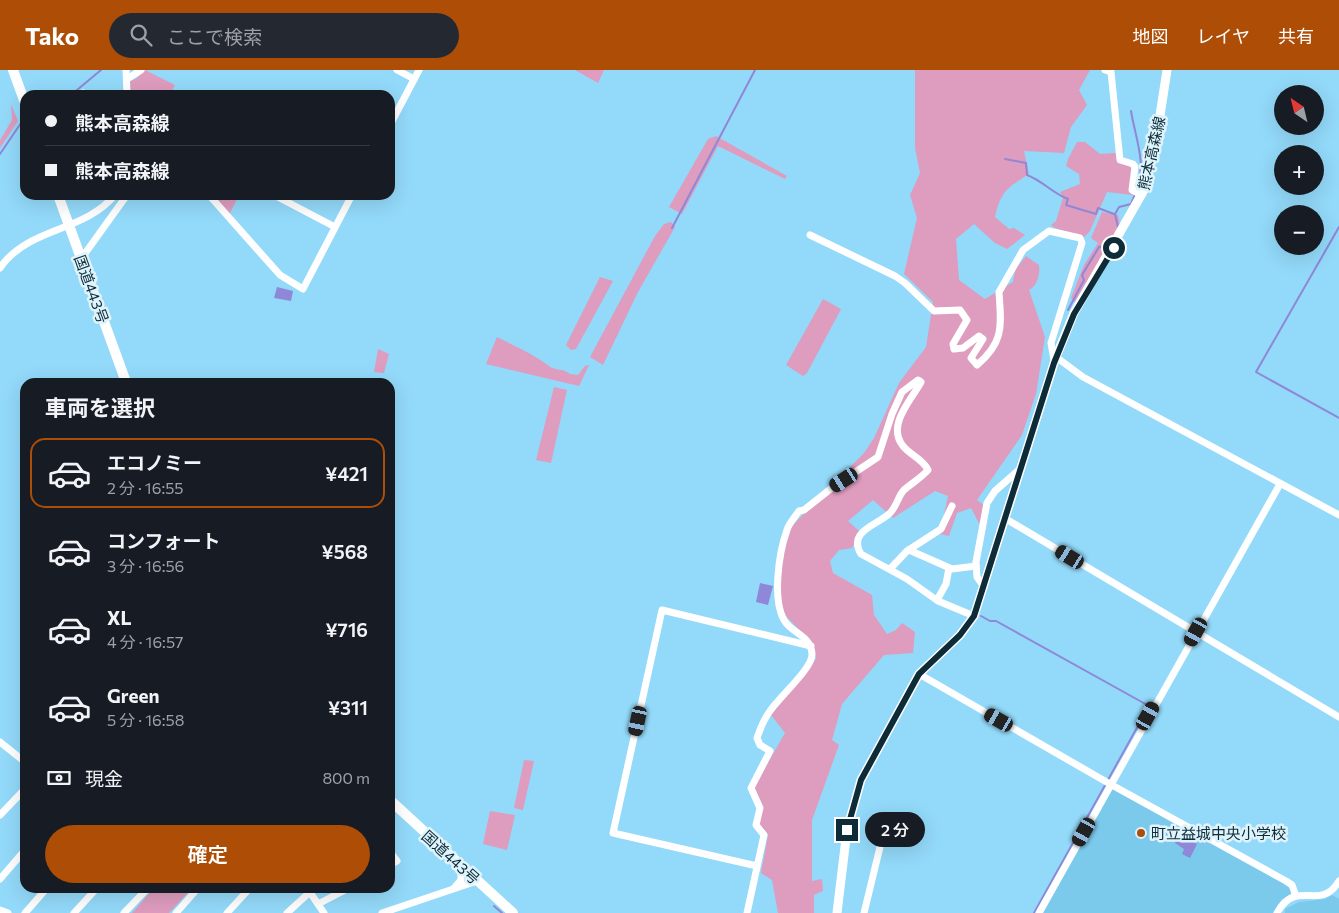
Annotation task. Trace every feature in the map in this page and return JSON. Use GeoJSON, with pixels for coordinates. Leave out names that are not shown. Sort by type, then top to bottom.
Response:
{"type":"FeatureCollection","features":[{"type":"Feature","properties":{"kind":"highway"},"geometry":{"type":"LineString","coordinates":[[13,70],[20,90]]}},
{"type":"Feature","properties":{"kind":"highway","name":"国道443号"},"geometry":{"type":"LineString","coordinates":[[60,200],[125,378]]}},
{"type":"Feature","properties":{"kind":"highway","name":"国道443号"},"geometry":{"type":"LineString","coordinates":[[395,805],[513,913]]}},
{"type":"Feature","properties":{"kind":"main road","name":"熊本高森線"},"geometry":{"type":"LineString","coordinates":[[837,913],[847,830],[861,780],[919,674],[960,635],[974,616],[1055,360],[1074,314],[1142,195],[1155,148],[1167,70]]}},
{"type":"Feature","properties":{"kind":"street"},"geometry":{"type":"LineString","coordinates":[[126,70],[127,90]]}},
{"type":"Feature","properties":{"kind":"street"},"geometry":{"type":"LineString","coordinates":[[127,79],[142,70]]}},
{"type":"Feature","properties":{"kind":"street"},"geometry":{"type":"LineString","coordinates":[[396,70],[414,79]]}},
{"type":"Feature","properties":{"kind":"street"},"geometry":{"type":"LineString","coordinates":[[395,115],[419,70]]}},
{"type":"Feature","properties":{"kind":"street"},"geometry":{"type":"LineString","coordinates":[[1105,70],[1111,72],[1120,160],[1133,164],[1135,167],[1132,190],[1142,195]]}},
{"type":"Feature","properties":{"kind":"street"},"geometry":{"type":"LineString","coordinates":[[0,268],[7,258],[27,242],[69,227],[89,217],[110,200]]}},
{"type":"Feature","properties":{"kind":"street"},"geometry":{"type":"LineString","coordinates":[[81,259],[123,200]]}},
{"type":"Feature","properties":{"kind":"street"},"geometry":{"type":"LineString","coordinates":[[213,200],[280,275],[304,290],[349,200]]}},
{"type":"Feature","properties":{"kind":"street"},"geometry":{"type":"LineString","coordinates":[[284,200],[335,227]]}},
{"type":"Feature","properties":{"kind":"street"},"geometry":{"type":"LineString","coordinates":[[810,235],[895,276],[906,283],[934,311],[960,310],[967,320],[953,344],[954,349],[963,348],[979,336],[983,339],[971,358],[977,365],[986,357],[998,341],[1002,310],[998,292],[1023,250],[1049,231],[1080,238],[1082,243],[1050,343],[1055,360],[1339,515]]}},
{"type":"Feature","properties":{"kind":"street"},"geometry":{"type":"LineString","coordinates":[[747,913],[764,835],[756,825],[760,808],[751,788],[770,751],[760,745],[757,738],[770,711],[808,666],[812,656],[811,646],[782,616],[778,596],[779,566],[787,530],[799,511],[804,510],[833,487],[878,457],[892,414],[902,392],[918,380],[921,382],[915,393],[905,404],[898,435],[903,446],[925,464],[928,470],[902,492],[900,500],[890,514],[866,529],[856,543],[861,554],[890,569],[937,600],[974,616]]}},
{"type":"Feature","properties":{"kind":"street"},"geometry":{"type":"LineString","coordinates":[[984,587],[977,577],[976,566],[988,503],[995,490],[1022,467]]}},
{"type":"Feature","properties":{"kind":"street"},"geometry":{"type":"LineString","coordinates":[[1039,913],[1280,484]]}},
{"type":"Feature","properties":{"kind":"street"},"geometry":{"type":"LineString","coordinates":[[890,569],[909,550],[942,529],[952,506]]}},
{"type":"Feature","properties":{"kind":"street"},"geometry":{"type":"LineString","coordinates":[[1006,519],[1339,717]]}},
{"type":"Feature","properties":{"kind":"street"},"geometry":{"type":"LineString","coordinates":[[909,550],[949,568],[976,566]]}},
{"type":"Feature","properties":{"kind":"street"},"geometry":{"type":"LineString","coordinates":[[937,600],[946,584],[949,568]]}},
{"type":"Feature","properties":{"kind":"street"},"geometry":{"type":"LineString","coordinates":[[757,866],[613,833],[662,610],[811,646]]}},
{"type":"Feature","properties":{"kind":"street"},"geometry":{"type":"LineString","coordinates":[[919,674],[1110,784],[1286,881],[1292,885],[1296,896]]}},
{"type":"Feature","properties":{"kind":"street"},"geometry":{"type":"LineString","coordinates":[[0,742],[20,758]]}},
{"type":"Feature","properties":{"kind":"street"},"geometry":{"type":"LineString","coordinates":[[0,816],[20,794]]}},
{"type":"Feature","properties":{"kind":"street"},"geometry":{"type":"LineString","coordinates":[[864,913],[880,847]]}},
{"type":"Feature","properties":{"kind":"street"},"geometry":{"type":"LineString","coordinates":[[0,878],[20,856]]}},
{"type":"Feature","properties":{"kind":"street"},"geometry":{"type":"LineString","coordinates":[[454,888],[461,880],[460,866]]}},
{"type":"Feature","properties":{"kind":"street"},"geometry":{"type":"LineString","coordinates":[[1277,913],[1284,901],[1296,896],[1324,897],[1333,892],[1339,880]]}},
{"type":"Feature","properties":{"kind":"street"},"geometry":{"type":"LineString","coordinates":[[382,913],[477,881]]}},
{"type":"Feature","properties":{"kind":"street"},"geometry":{"type":"LineString","coordinates":[[26,913],[43,893]]}},
{"type":"Feature","properties":{"kind":"street"},"geometry":{"type":"LineString","coordinates":[[74,913],[92,893]]}},
{"type":"Feature","properties":{"kind":"street"},"geometry":{"type":"LineString","coordinates":[[125,913],[140,893]]}},
{"type":"Feature","properties":{"kind":"street"},"geometry":{"type":"LineString","coordinates":[[176,913],[194,893]]}},
{"type":"Feature","properties":{"kind":"street"},"geometry":{"type":"LineString","coordinates":[[227,913],[245,893]]}},
{"type":"Feature","properties":{"kind":"street"},"geometry":{"type":"LineString","coordinates":[[287,913],[305,893]]}},
{"type":"Feature","properties":{"kind":"street"},"geometry":{"type":"LineString","coordinates":[[310,893],[324,913]]}},
{"type":"Feature","properties":{"kind":"street"},"geometry":{"type":"LineString","coordinates":[[318,904],[339,893]]}},
{"type":"Feature","properties":{"kind":"street"},"geometry":{"type":"LineString","coordinates":[[0,910],[8,913]]}},
{"type":"Feature","properties":{"kind":"shaded area"},"geometry":{"type":"Polygon","coordinates":[[[145,70],[175,85],[172,90],[131,90],[130,81],[136,79],[145,70]]]}},
{"type":"Feature","properties":{"kind":"shaded area"},"geometry":{"type":"Polygon","coordinates":[[[575,70],[604,70],[598,83],[575,70]]]}},
{"type":"Feature","properties":{"kind":"shaded area"},"geometry":{"type":"Polygon","coordinates":[[[915,70],[1090,70],[1079,90],[1087,105],[1071,127],[1064,153],[1024,151],[1029,174],[1010,187],[1000,201],[995,217],[1009,229],[1014,228],[1025,235],[1007,249],[995,243],[974,224],[956,239],[959,280],[985,299],[1013,282],[1015,270],[1026,256],[1039,265],[1038,279],[1029,290],[1045,337],[1036,394],[1022,435],[977,500],[985,506],[980,525],[971,508],[957,513],[949,536],[940,534],[948,496],[935,491],[893,518],[873,500],[848,521],[860,532],[852,548],[839,550],[830,561],[833,573],[872,595],[874,615],[887,634],[896,630],[902,623],[915,632],[913,653],[884,655],[842,704],[832,740],[839,745],[812,820],[812,881],[822,879],[823,891],[814,895],[814,913],[778,913],[772,880],[761,873],[768,835],[759,824],[754,787],[785,733],[771,715],[816,659],[812,643],[784,614],[780,595],[781,565],[788,530],[864,453],[874,438],[899,383],[926,347],[933,302],[904,274],[917,218],[910,195],[920,173],[915,148],[915,70]]]}},
{"type":"Feature","properties":{"kind":"shaded area"},"geometry":{"type":"Polygon","coordinates":[[[11,104],[18,121],[0,148],[0,140],[12,120],[11,104]]]}},
{"type":"Feature","properties":{"kind":"shaded area"},"geometry":{"type":"Polygon","coordinates":[[[716,136],[787,176],[785,179],[718,146],[682,214],[669,207],[708,139],[716,136]]]}},
{"type":"Feature","properties":{"kind":"shaded area"},"geometry":{"type":"Polygon","coordinates":[[[1077,142],[1085,142],[1100,154],[1116,153],[1132,169],[1133,195],[1107,192],[1090,231],[1084,237],[1051,225],[1056,221],[1063,198],[1060,192],[1080,184],[1079,174],[1066,166],[1077,142]]]}},
{"type":"Feature","properties":{"kind":"shaded area"},"geometry":{"type":"Polygon","coordinates":[[[216,200],[236,200],[229,215],[216,200]]]}},
{"type":"Feature","properties":{"kind":"shaded area"},"geometry":{"type":"Polygon","coordinates":[[[1102,212],[1118,215],[1120,225],[1075,302],[1071,298],[1084,265],[1098,243],[1091,238],[1102,212]]]}},
{"type":"Feature","properties":{"kind":"shaded area"},"geometry":{"type":"Polygon","coordinates":[[[671,222],[675,227],[638,292],[603,365],[590,357],[655,236],[664,224],[671,222]]]}},
{"type":"Feature","properties":{"kind":"shaded area"},"geometry":{"type":"Polygon","coordinates":[[[600,277],[613,281],[576,349],[571,350],[566,345],[600,277]]]}},
{"type":"Feature","properties":{"kind":"shaded area"},"geometry":{"type":"Polygon","coordinates":[[[277,287],[293,291],[291,301],[274,298],[277,287]]]}},
{"type":"Feature","properties":{"kind":"shaded area"},"geometry":{"type":"Polygon","coordinates":[[[823,299],[841,309],[807,373],[803,376],[786,365],[823,299]]]}},
{"type":"Feature","properties":{"kind":"shaded area"},"geometry":{"type":"Polygon","coordinates":[[[497,337],[530,354],[551,368],[570,374],[578,375],[585,366],[589,365],[579,386],[486,364],[497,337]]]}},
{"type":"Feature","properties":{"kind":"shaded area"},"geometry":{"type":"Polygon","coordinates":[[[378,349],[389,354],[384,373],[374,372],[378,349]]]}},
{"type":"Feature","properties":{"kind":"shaded area"},"geometry":{"type":"Polygon","coordinates":[[[554,387],[567,390],[551,463],[536,460],[554,387]]]}},
{"type":"Feature","properties":{"kind":"shaded area"},"geometry":{"type":"Polygon","coordinates":[[[760,583],[773,586],[768,605],[756,602],[760,583]]]}},
{"type":"Feature","properties":{"kind":"shaded area"},"geometry":{"type":"Polygon","coordinates":[[[524,760],[534,761],[523,810],[514,808],[524,760]]]}},
{"type":"Feature","properties":{"kind":"shaded area","name":"町立益城中央小学校"},"geometry":{"type":"Polygon","coordinates":[[[1111,787],[1288,885],[1292,893],[1281,900],[1273,913],[1043,913],[1111,787]]]}},
{"type":"Feature","properties":{"kind":"shaded area"},"geometry":{"type":"Polygon","coordinates":[[[490,811],[515,815],[507,850],[483,844],[490,811]]]}},
{"type":"Feature","properties":{"kind":"shaded area"},"geometry":{"type":"Polygon","coordinates":[[[1179,834],[1197,844],[1190,858],[1182,854],[1184,849],[1175,843],[1179,834]]]}},
{"type":"Feature","properties":{"kind":"shaded area"},"geometry":{"type":"Polygon","coordinates":[[[150,893],[187,893],[169,913],[132,913],[150,893]]]}},
{"type":"Feature","properties":{"kind":"shaded area"},"geometry":{"type":"Polygon","coordinates":[[[1332,895],[1339,899],[1339,913],[1285,913],[1285,909],[1299,902],[1325,899],[1332,895]]]}},
{"type":"Feature","properties":{"kind":"waterway"},"geometry":{"type":"LineString","coordinates":[[77,90],[101,70]]}},
{"type":"Feature","properties":{"kind":"waterway"},"geometry":{"type":"LineString","coordinates":[[672,228],[755,70]]}},
{"type":"Feature","properties":{"kind":"waterway"},"geometry":{"type":"LineString","coordinates":[[1131,111],[1141,160],[1140,180],[1137,189]]}},
{"type":"Feature","properties":{"kind":"waterway"},"geometry":{"type":"LineString","coordinates":[[0,154],[20,124]]}},
{"type":"Feature","properties":{"kind":"waterway"},"geometry":{"type":"LineString","coordinates":[[1005,159],[1026,163],[1027,175],[1068,199],[1066,205],[1096,214],[1098,208],[1114,214]]}},
{"type":"Feature","properties":{"kind":"waterway"},"geometry":{"type":"LineString","coordinates":[[1118,227],[1115,214],[1119,207],[1131,204],[1135,194]]}},
{"type":"Feature","properties":{"kind":"waterway"},"geometry":{"type":"LineString","coordinates":[[1339,227],[1256,372],[1339,418]]}},
{"type":"Feature","properties":{"kind":"waterway"},"geometry":{"type":"LineString","coordinates":[[1068,310],[1084,280],[1082,275],[1099,247],[1108,245]]}},
{"type":"Feature","properties":{"kind":"waterway"},"geometry":{"type":"LineString","coordinates":[[981,616],[990,621],[996,621],[1149,706],[1034,913]]}},
{"type":"Feature","properties":{"kind":"waterway"},"geometry":{"type":"LineString","coordinates":[[494,906],[502,913]]}},
{"type":"Feature","properties":{"kind":"place","name":"町立益城中央小学校"},"geometry":{"type":"Point","coordinates":[1141,833]}},
{"type":"Feature","properties":{"kind":"route"},"geometry":{"type":"LineString","coordinates":[[847,830],[861,780],[919,674],[960,635],[974,616],[1054,363],[1074,314],[1114,248]]}}]}
